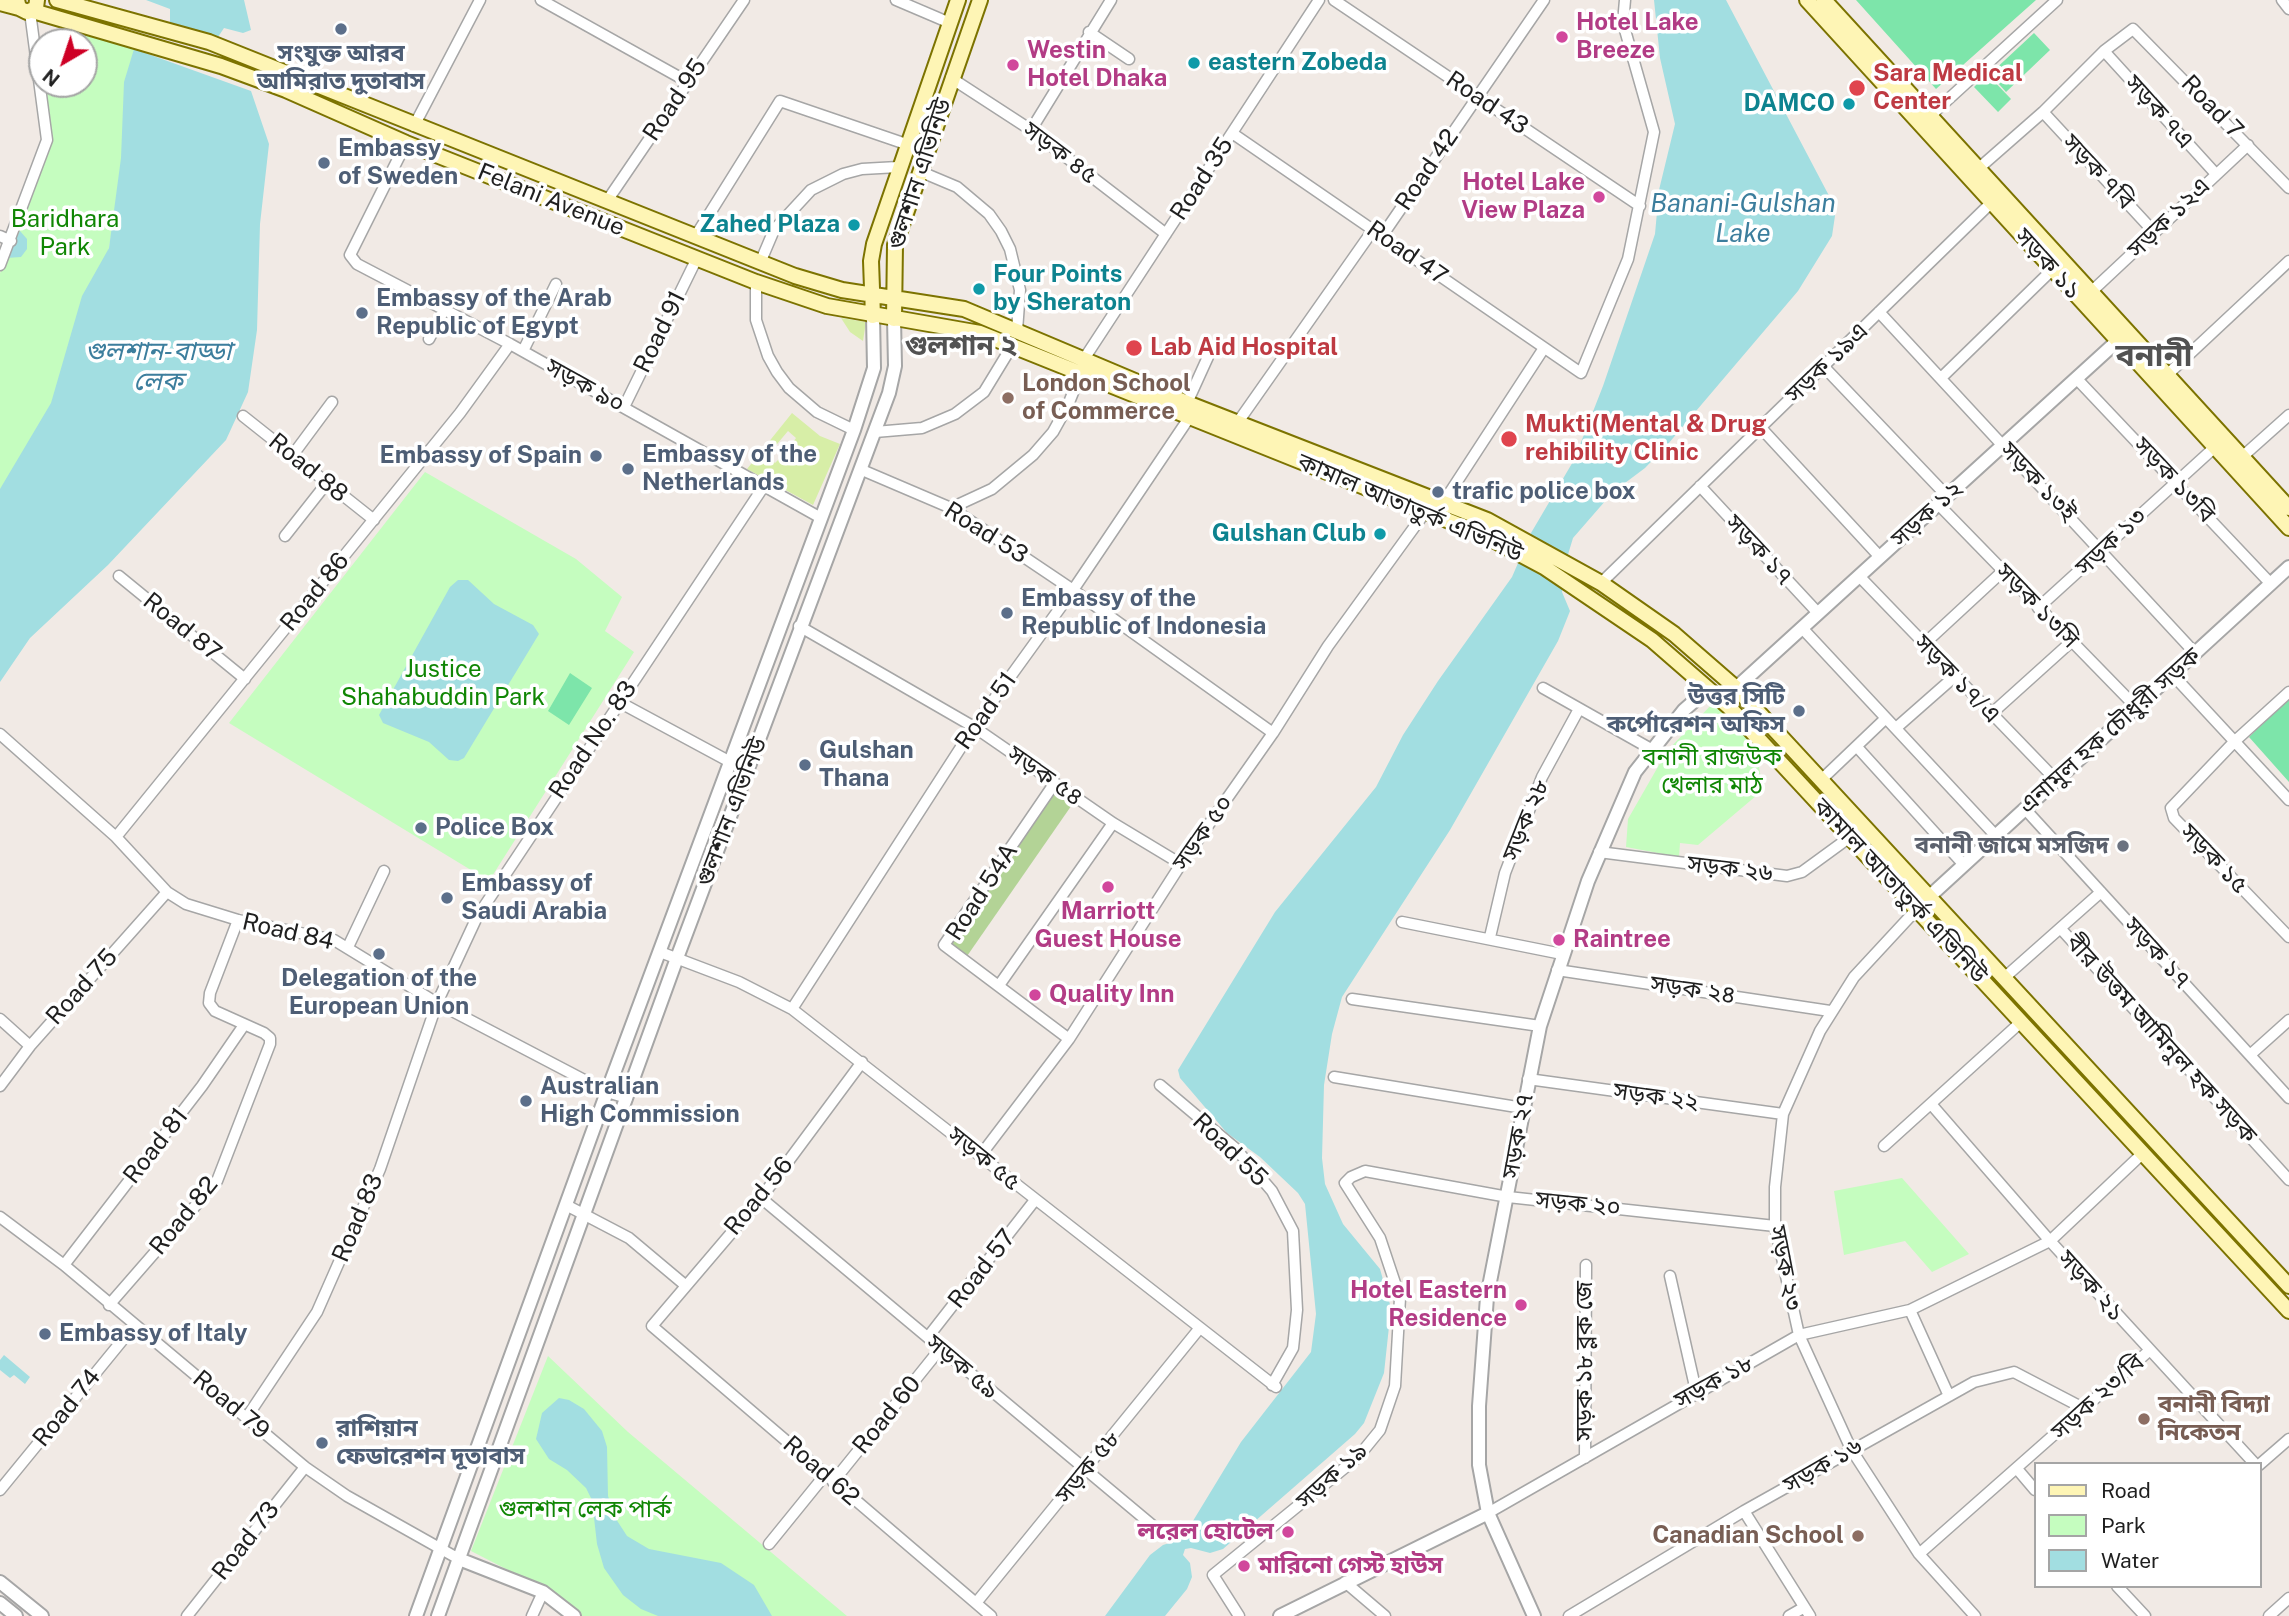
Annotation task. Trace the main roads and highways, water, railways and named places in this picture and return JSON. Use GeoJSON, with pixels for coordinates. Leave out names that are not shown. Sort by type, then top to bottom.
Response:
{"type":"FeatureCollection","features":[{"type":"Feature","properties":{"kind":"main road","name":"Felani Avenue"},"geometry":{"type":"LineString","coordinates":[[57,0],[209,42],[760,263],[830,287],[893,296]]}},
{"type":"Feature","properties":{"kind":"main road","name":"গুলশান এভিনিউ"},"geometry":{"type":"LineString","coordinates":[[873,316],[872,253],[898,167],[958,0]]}},
{"type":"Feature","properties":{"kind":"main road","name":"গুলশান এভিনিউ"},"geometry":{"type":"LineString","coordinates":[[894,319],[893,254],[919,171],[980,0]]}},
{"type":"Feature","properties":{"kind":"main road","name":"সড়ক ১১"},"geometry":{"type":"LineString","coordinates":[[1807,0],[1926,120],[1979,169],[1996,198],[2091,292],[2122,336],[2215,447],[2289,528]]}},
{"type":"Feature","properties":{"kind":"main road","name":"সড়ক ১১"},"geometry":{"type":"LineString","coordinates":[[1824,0],[1996,198],[2053,269],[2167,375],[2289,508]]}},
{"type":"Feature","properties":{"kind":"main road","name":"Felani Avenue"},"geometry":{"type":"LineString","coordinates":[[0,3],[27,6],[221,66],[286,90],[406,143],[756,282],[827,306],[873,316]]}},
{"type":"Feature","properties":{"kind":"main road"},"geometry":{"type":"LineString","coordinates":[[406,143],[414,126]]}},
{"type":"Feature","properties":{"kind":"main road","name":"কামাল আতাতুর্ক এভিনিউ"},"geometry":{"type":"LineString","coordinates":[[893,296],[954,306],[1084,359],[1188,411],[1238,422],[1435,510]]}},
{"type":"Feature","properties":{"kind":"main road","name":"কামাল আতাতুর্ক এভিনিউ"},"geometry":{"type":"LineString","coordinates":[[873,316],[963,328],[1080,375],[1188,411],[1569,564],[1601,583],[1674,634],[1736,688],[2289,1286]]}},
{"type":"Feature","properties":{"kind":"main road","name":"কামাল আতাতুর্ক এভিনিউ"},"geometry":{"type":"LineString","coordinates":[[1513,543],[1652,640],[1729,707],[2289,1311]]}},
{"type":"Feature","properties":{"kind":"main road"},"geometry":{"type":"LineString","coordinates":[[1708,689],[1722,676]]}},
{"type":"Feature","properties":{"kind":"main road"},"geometry":{"type":"LineString","coordinates":[[1917,909],[1930,895]]}},
{"type":"Feature","properties":{"kind":"water"},"geometry":{"type":"Polygon","coordinates":[[[146,0],[244,0],[251,30],[243,33],[224,28],[218,37],[170,23],[170,9],[146,0]]]}},
{"type":"Feature","properties":{"kind":"water","name":"Banani-Gulshan Lake"},"geometry":{"type":"Polygon","coordinates":[[[1654,0],[1726,0],[1836,209],[1832,236],[1798,291],[1668,444],[1645,468],[1613,492],[1573,538],[1563,571],[1562,592],[1570,611],[1558,641],[1450,830],[1342,997],[1332,1034],[1324,1085],[1322,1158],[1325,1184],[1343,1224],[1380,1269],[1391,1308],[1384,1373],[1364,1423],[1355,1434],[1223,1549],[1210,1553],[1185,1549],[1183,1555],[1190,1563],[1192,1577],[1187,1589],[1165,1616],[1105,1616],[1150,1555],[1163,1545],[1182,1539],[1241,1442],[1311,1352],[1316,1314],[1305,1204],[1298,1193],[1260,1157],[1227,1133],[1180,1078],[1178,1070],[1275,912],[1376,787],[1403,735],[1512,577],[1531,533],[1574,460],[1603,386],[1655,234],[1659,190],[1675,124],[1660,58],[1654,0]]]}},
{"type":"Feature","properties":{"kind":"water","name":"গুলশান-বাড্ডা লেক"},"geometry":{"type":"Polygon","coordinates":[[[134,49],[251,91],[269,144],[260,224],[257,330],[248,392],[226,440],[108,565],[30,638],[0,682],[0,489],[51,403],[82,296],[109,248],[121,158],[124,82],[134,49]]]}},
{"type":"Feature","properties":{"kind":"water"},"geometry":{"type":"Polygon","coordinates":[[[20,231],[27,239],[27,249],[21,257],[6,258],[20,231]]]}},
{"type":"Feature","properties":{"kind":"water"},"geometry":{"type":"Polygon","coordinates":[[[458,580],[468,580],[494,604],[533,625],[539,634],[464,758],[458,761],[449,760],[429,742],[383,723],[379,715],[450,587],[458,580]]]}},
{"type":"Feature","properties":{"kind":"water"},"geometry":{"type":"Polygon","coordinates":[[[4,1355],[30,1377],[25,1384],[14,1375],[10,1378],[0,1370],[0,1360],[4,1355]]]}},
{"type":"Feature","properties":{"kind":"water"},"geometry":{"type":"Polygon","coordinates":[[[559,1398],[569,1400],[584,1409],[602,1431],[607,1447],[608,1496],[616,1519],[627,1536],[649,1549],[721,1563],[754,1585],[772,1616],[658,1616],[641,1609],[623,1595],[604,1568],[597,1544],[592,1500],[586,1488],[567,1470],[549,1459],[536,1439],[542,1413],[559,1398]]]}},
{"type":"Feature","properties":{"kind":"place","name":"সংযুক্ত আরব আমিরাত দুতাবাস"},"geometry":{"type":"Point","coordinates":[341,29]}},
{"type":"Feature","properties":{"kind":"place","name":"Hotel Lake Breeze"},"geometry":{"type":"Point","coordinates":[1562,37]}},
{"type":"Feature","properties":{"kind":"place","name":"eastern Zobeda"},"geometry":{"type":"Point","coordinates":[1194,63]}},
{"type":"Feature","properties":{"kind":"place","name":"Westin Hotel Dhaka"},"geometry":{"type":"Point","coordinates":[1013,65]}},
{"type":"Feature","properties":{"kind":"place","name":"Sara Medical Center"},"geometry":{"type":"Point","coordinates":[1857,88]}},
{"type":"Feature","properties":{"kind":"place","name":"DAMCO"},"geometry":{"type":"Point","coordinates":[1849,104]}},
{"type":"Feature","properties":{"kind":"place","name":"Embassy of Sweden"},"geometry":{"type":"Point","coordinates":[324,163]}},
{"type":"Feature","properties":{"kind":"place","name":"Hotel Lake View Plaza"},"geometry":{"type":"Point","coordinates":[1599,197]}},
{"type":"Feature","properties":{"kind":"place","name":"Zahed Plaza"},"geometry":{"type":"Point","coordinates":[854,225]}},
{"type":"Feature","properties":{"kind":"place","name":"Four Points by Sheraton"},"geometry":{"type":"Point","coordinates":[979,289]}},
{"type":"Feature","properties":{"kind":"place","name":"Embassy of the Arab Republic of Egypt"},"geometry":{"type":"Point","coordinates":[362,313]}},
{"type":"Feature","properties":{"kind":"place","name":"Lab Aid Hospital"},"geometry":{"type":"Point","coordinates":[1134,348]}},
{"type":"Feature","properties":{"kind":"place","name":"London School of Commerce"},"geometry":{"type":"Point","coordinates":[1008,398]}},
{"type":"Feature","properties":{"kind":"place","name":"Mukti(Mental & Drug rehibility Clinic"},"geometry":{"type":"Point","coordinates":[1509,439]}},
{"type":"Feature","properties":{"kind":"place","name":"Embassy of Spain"},"geometry":{"type":"Point","coordinates":[596,456]}},
{"type":"Feature","properties":{"kind":"place","name":"Embassy of the Netherlands"},"geometry":{"type":"Point","coordinates":[628,469]}},
{"type":"Feature","properties":{"kind":"place","name":"trafic police box"},"geometry":{"type":"Point","coordinates":[1438,492]}},
{"type":"Feature","properties":{"kind":"place","name":"Gulshan Club"},"geometry":{"type":"Point","coordinates":[1380,534]}},
{"type":"Feature","properties":{"kind":"place","name":"Embassy of the Republic of Indonesia"},"geometry":{"type":"Point","coordinates":[1007,613]}},
{"type":"Feature","properties":{"kind":"place","name":"উত্তর সিটি কর্পোরেশন অফিস"},"geometry":{"type":"Point","coordinates":[1799,711]}},
{"type":"Feature","properties":{"kind":"place","name":"Gulshan Thana"},"geometry":{"type":"Point","coordinates":[805,765]}},
{"type":"Feature","properties":{"kind":"place","name":"Police Box"},"geometry":{"type":"Point","coordinates":[421,828]}},
{"type":"Feature","properties":{"kind":"place","name":"বনানী জামে মসজিদ"},"geometry":{"type":"Point","coordinates":[2123,846]}},
{"type":"Feature","properties":{"kind":"place","name":"Marriott Guest House"},"geometry":{"type":"Point","coordinates":[1108,887]}},
{"type":"Feature","properties":{"kind":"place","name":"Embassy of Saudi Arabia"},"geometry":{"type":"Point","coordinates":[447,898]}},
{"type":"Feature","properties":{"kind":"place","name":"Raintree"},"geometry":{"type":"Point","coordinates":[1559,940]}},
{"type":"Feature","properties":{"kind":"place","name":"Delegation of the European Union"},"geometry":{"type":"Point","coordinates":[379,954]}},
{"type":"Feature","properties":{"kind":"place","name":"Quality Inn"},"geometry":{"type":"Point","coordinates":[1035,995]}},
{"type":"Feature","properties":{"kind":"place","name":"Australian High Commission"},"geometry":{"type":"Point","coordinates":[526,1101]}},
{"type":"Feature","properties":{"kind":"place","name":"Hotel Eastern Residence"},"geometry":{"type":"Point","coordinates":[1521,1305]}},
{"type":"Feature","properties":{"kind":"place","name":"Embassy of Italy"},"geometry":{"type":"Point","coordinates":[45,1334]}},
{"type":"Feature","properties":{"kind":"place","name":"বনানী বিদ্যা নিকেতন"},"geometry":{"type":"Point","coordinates":[2144,1419]}},
{"type":"Feature","properties":{"kind":"place","name":"রাশিয়ান ফেডারেশন দূতাবাস"},"geometry":{"type":"Point","coordinates":[322,1443]}},
{"type":"Feature","properties":{"kind":"place","name":"লরেল হোটেল"},"geometry":{"type":"Point","coordinates":[1288,1532]}},
{"type":"Feature","properties":{"kind":"place","name":"Canadian School"},"geometry":{"type":"Point","coordinates":[1858,1536]}},
{"type":"Feature","properties":{"kind":"place","name":"মারিনো গেস্ট হাউস"},"geometry":{"type":"Point","coordinates":[1244,1566]}},
{"type":"Feature","properties":{"kind":"district","name":"গুলশান ২"},"geometry":{"type":"Point","coordinates":[961,346]}},
{"type":"Feature","properties":{"kind":"district","name":"বনানী"},"geometry":{"type":"Point","coordinates":[2154,356]}},
{"type":"Feature","properties":{"kind":"park label","name":"Baridhara Park"},"geometry":{"type":"Point","coordinates":[65,234]}},
{"type":"Feature","properties":{"kind":"park label","name":"Justice Shahabuddin Park"},"geometry":{"type":"Point","coordinates":[443,684]}},
{"type":"Feature","properties":{"kind":"park label","name":"বনানী রাজউক খেলার মাঠ"},"geometry":{"type":"Point","coordinates":[1712,772]}},
{"type":"Feature","properties":{"kind":"park label","name":"গুলশান লেক পার্ক"},"geometry":{"type":"Point","coordinates":[585,1510]}}]}
